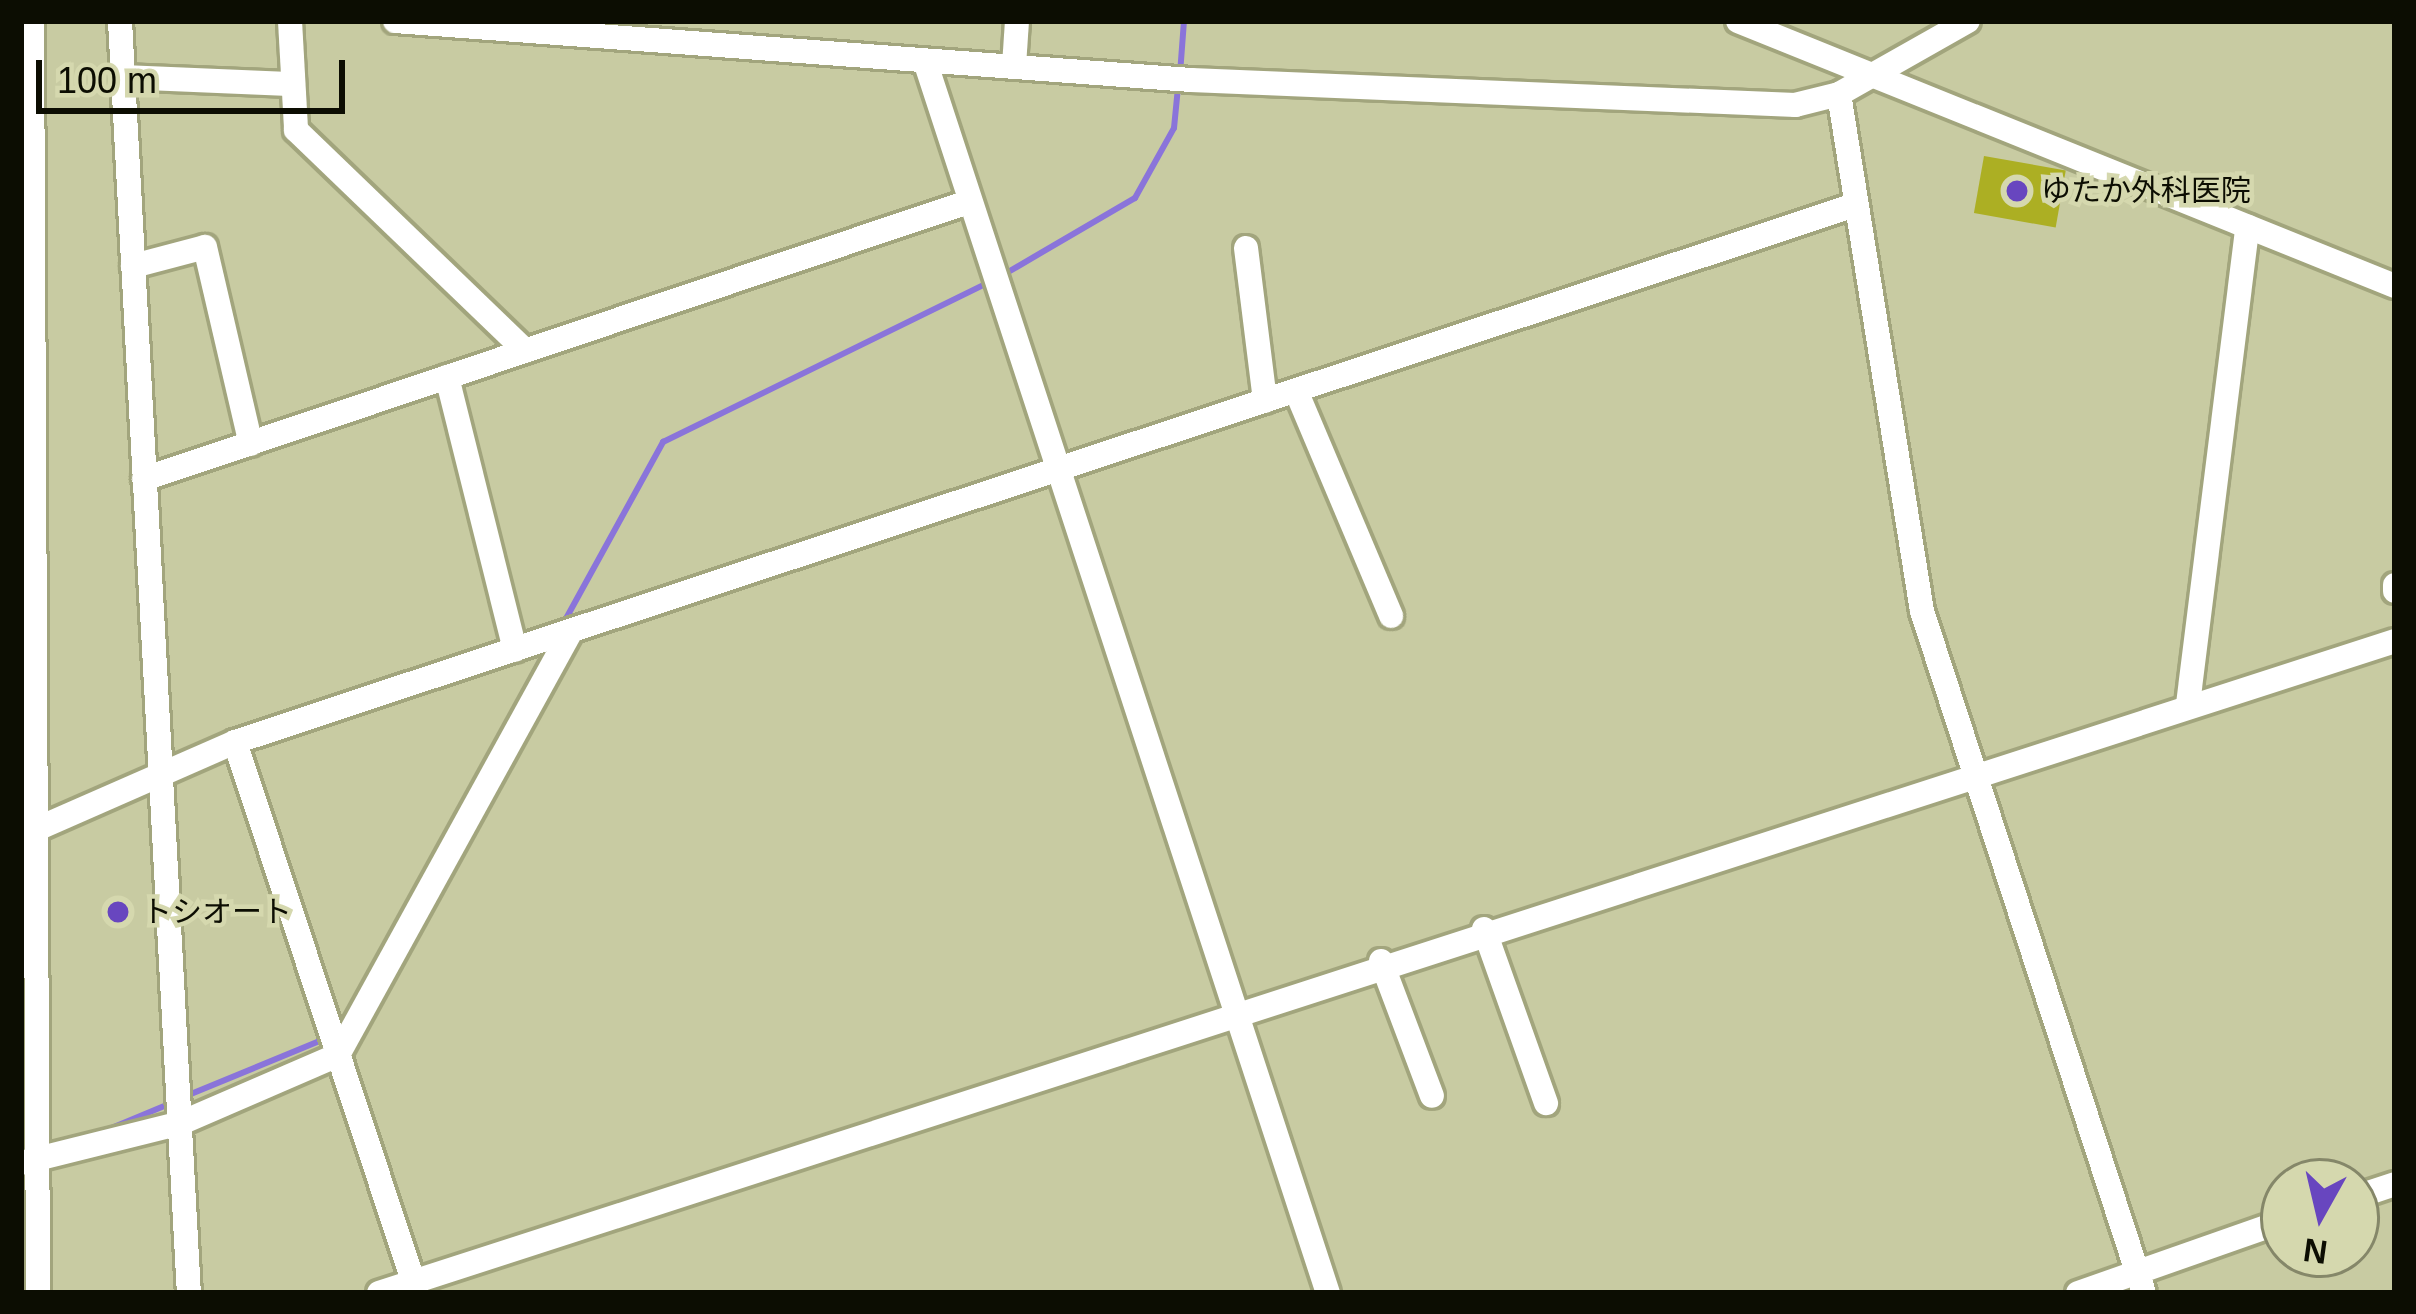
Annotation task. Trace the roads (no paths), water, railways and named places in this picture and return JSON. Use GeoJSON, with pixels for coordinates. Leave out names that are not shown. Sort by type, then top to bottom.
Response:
{"type":"FeatureCollection","features":[{"type":"Feature","properties":{"kind":"street"},"geometry":{"type":"LineString","coordinates":[[32,21],[28,837],[30,1161],[38,1293]]}},
{"type":"Feature","properties":{"kind":"street"},"geometry":{"type":"LineString","coordinates":[[120,21],[189,1293]]}},
{"type":"Feature","properties":{"kind":"street"},"geometry":{"type":"LineString","coordinates":[[290,21],[289,84],[296,130],[525,350]]}},
{"type":"Feature","properties":{"kind":"street"},"geometry":{"type":"LineString","coordinates":[[395,21],[1179,79],[1795,105],[1839,94],[1865,74],[1968,21]]}},
{"type":"Feature","properties":{"kind":"street"},"geometry":{"type":"LineString","coordinates":[[1014,66],[1017,21]]}},
{"type":"Feature","properties":{"kind":"street"},"geometry":{"type":"LineString","coordinates":[[1738,21],[2395,286]]}},
{"type":"Feature","properties":{"kind":"street"},"geometry":{"type":"LineString","coordinates":[[925,61],[1328,1293]]}},
{"type":"Feature","properties":{"kind":"street"},"geometry":{"type":"LineString","coordinates":[[123,77],[289,84]]}},
{"type":"Feature","properties":{"kind":"street"},"geometry":{"type":"LineString","coordinates":[[1839,94],[1922,611],[1971,775],[2140,1282]]}},
{"type":"Feature","properties":{"kind":"street"},"geometry":{"type":"LineString","coordinates":[[144,479],[968,202]]}},
{"type":"Feature","properties":{"kind":"street"},"geometry":{"type":"LineString","coordinates":[[28,837],[162,771],[235,742],[1855,205]]}},
{"type":"Feature","properties":{"kind":"street"},"geometry":{"type":"LineString","coordinates":[[2188,704],[2247,227]]}},
{"type":"Feature","properties":{"kind":"street"},"geometry":{"type":"LineString","coordinates":[[133,266],[206,247],[251,444]]}},
{"type":"Feature","properties":{"kind":"street"},"geometry":{"type":"LineString","coordinates":[[1246,248],[1265,401]]}},
{"type":"Feature","properties":{"kind":"street"},"geometry":{"type":"LineString","coordinates":[[447,377],[525,647]]}},
{"type":"Feature","properties":{"kind":"street"},"geometry":{"type":"LineString","coordinates":[[1297,393],[1391,616]]}},
{"type":"Feature","properties":{"kind":"street"},"geometry":{"type":"LineString","coordinates":[[30,1161],[180,1119],[336,1051],[568,634]]}},
{"type":"Feature","properties":{"kind":"street"},"geometry":{"type":"LineString","coordinates":[[379,1293],[415,1288],[1235,1007],[2395,641]]}},
{"type":"Feature","properties":{"kind":"street"},"geometry":{"type":"LineString","coordinates":[[235,742],[415,1288]]}},
{"type":"Feature","properties":{"kind":"street"},"geometry":{"type":"LineString","coordinates":[[1484,929],[1546,1102]]}},
{"type":"Feature","properties":{"kind":"street"},"geometry":{"type":"LineString","coordinates":[[1382,961],[1432,1096]]}},
{"type":"Feature","properties":{"kind":"street"},"geometry":{"type":"LineString","coordinates":[[2078,1293],[2140,1282],[2260,1231]]}},
{"type":"Feature","properties":{"kind":"waterway"},"geometry":{"type":"LineString","coordinates":[[1180,74],[1184,21]]}},
{"type":"Feature","properties":{"kind":"waterway"},"geometry":{"type":"LineString","coordinates":[[1003,275],[1135,198],[1174,128],[1178,87]]}},
{"type":"Feature","properties":{"kind":"waterway"},"geometry":{"type":"LineString","coordinates":[[563,624],[663,442],[991,281]]}},
{"type":"Feature","properties":{"kind":"waterway"},"geometry":{"type":"LineString","coordinates":[[464,802],[549,645]]}},
{"type":"Feature","properties":{"kind":"waterway"},"geometry":{"type":"LineString","coordinates":[[186,1096],[324,1039]]}},
{"type":"Feature","properties":{"kind":"waterway"},"geometry":{"type":"LineString","coordinates":[[109,1129],[169,1104]]}},
{"type":"Feature","properties":{"kind":"place","name":"ゆたか外科医院"},"geometry":{"type":"Point","coordinates":[2017,191]}},
{"type":"Feature","properties":{"kind":"place","name":"トシオート"},"geometry":{"type":"Point","coordinates":[118,912]}}]}
